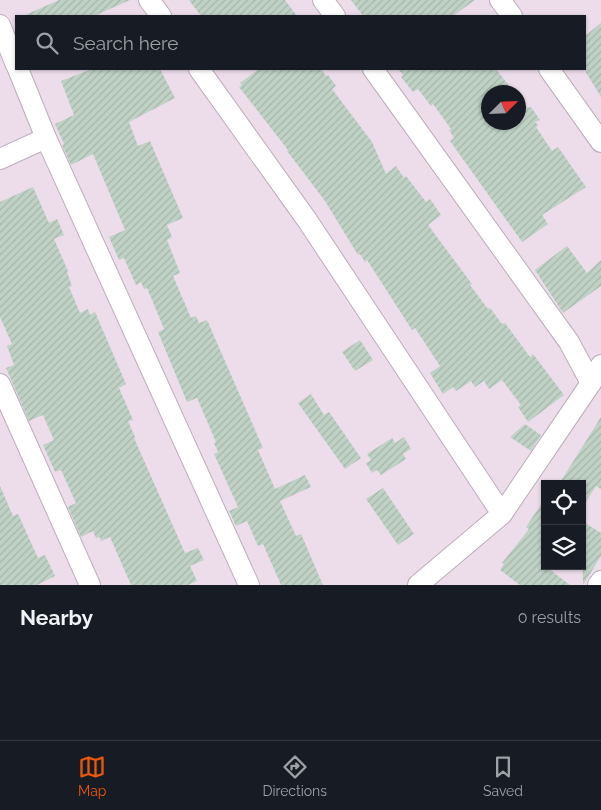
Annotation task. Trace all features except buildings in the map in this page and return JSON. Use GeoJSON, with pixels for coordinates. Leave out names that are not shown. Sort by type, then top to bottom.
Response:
{"type":"FeatureCollection","features":[{"type":"Feature","properties":{"kind":"street"},"geometry":{"type":"LineString","coordinates":[[150,0],[160,15]]}},
{"type":"Feature","properties":{"kind":"street"},"geometry":{"type":"LineString","coordinates":[[323,0],[334,15]]}},
{"type":"Feature","properties":{"kind":"street"},"geometry":{"type":"LineString","coordinates":[[500,0],[511,15]]}},
{"type":"Feature","properties":{"kind":"street"},"geometry":{"type":"LineString","coordinates":[[0,25],[15,62]]}},
{"type":"Feature","properties":{"kind":"street"},"geometry":{"type":"LineString","coordinates":[[18,70],[46,138],[249,585]]}},
{"type":"Feature","properties":{"kind":"street"},"geometry":{"type":"LineString","coordinates":[[199,70],[306,220],[502,514]]}},
{"type":"Feature","properties":{"kind":"street"},"geometry":{"type":"LineString","coordinates":[[374,70],[569,342],[591,383]]}},
{"type":"Feature","properties":{"kind":"street"},"geometry":{"type":"LineString","coordinates":[[550,70],[601,142]]}},
{"type":"Feature","properties":{"kind":"street"},"geometry":{"type":"LineString","coordinates":[[0,159],[46,138]]}},
{"type":"Feature","properties":{"kind":"street"},"geometry":{"type":"LineString","coordinates":[[418,585],[502,514],[591,383],[601,365]]}},
{"type":"Feature","properties":{"kind":"street"},"geometry":{"type":"LineString","coordinates":[[0,384],[90,585]]}},
{"type":"Feature","properties":{"kind":"street"},"geometry":{"type":"LineString","coordinates":[[598,585],[601,581]]}}]}
